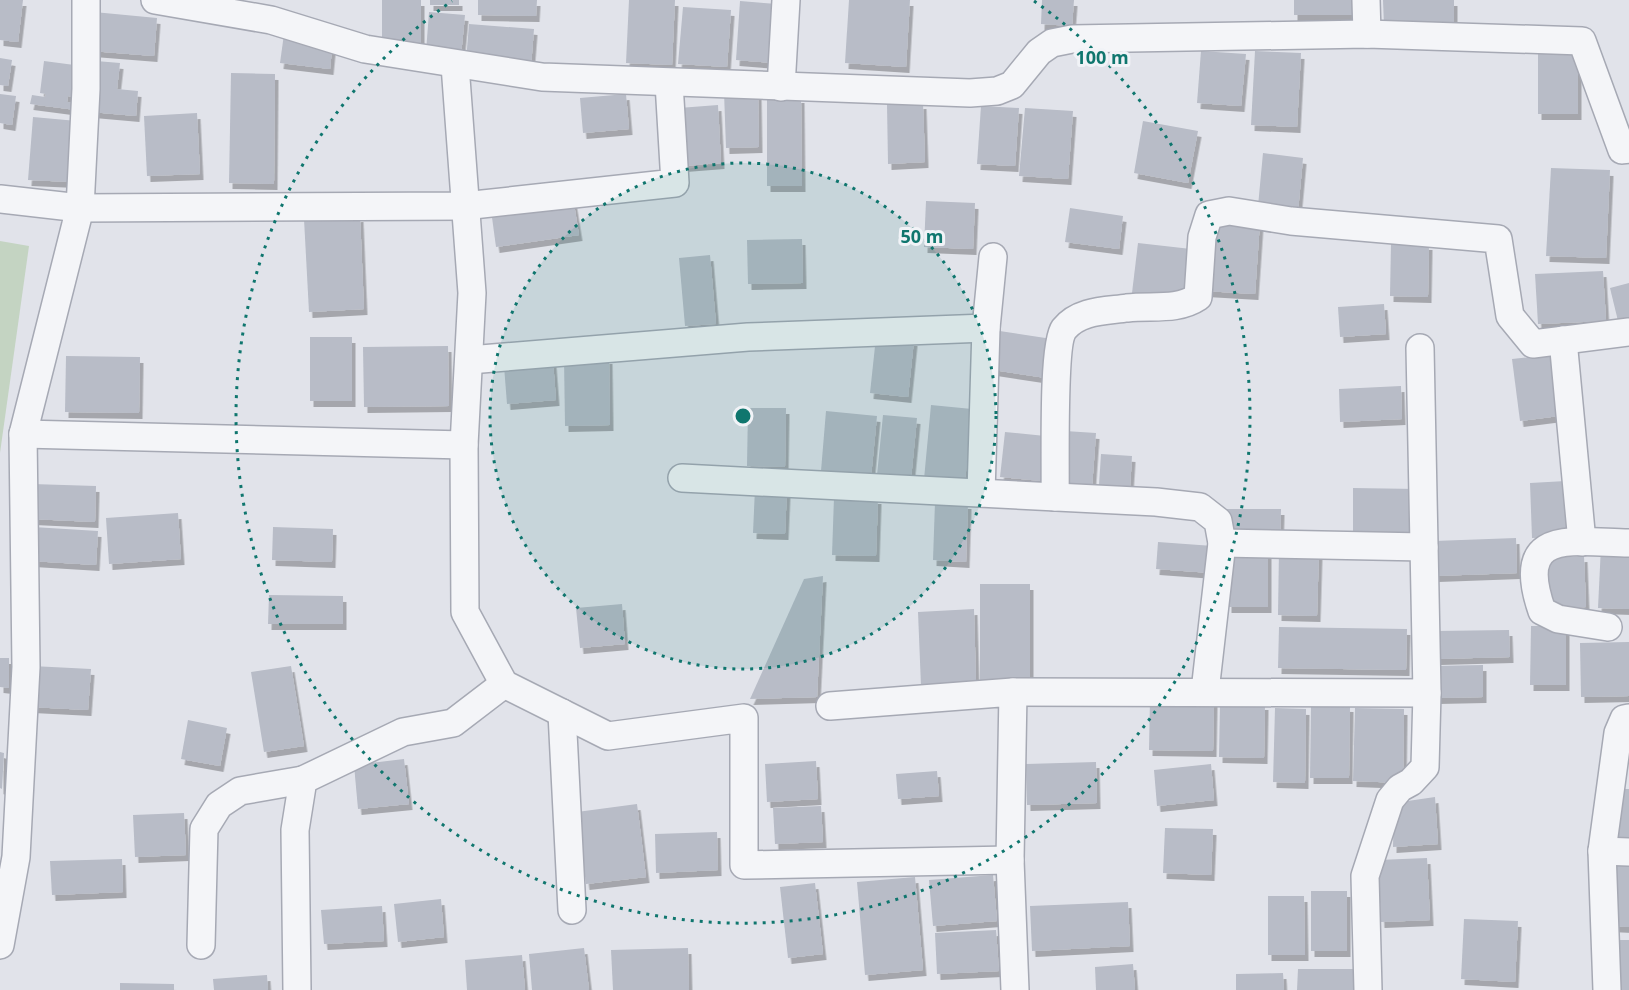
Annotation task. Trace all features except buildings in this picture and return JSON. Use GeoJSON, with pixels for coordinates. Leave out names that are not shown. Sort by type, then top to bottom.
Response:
{"type":"FeatureCollection","features":[{"type":"Feature","properties":{"kind":"street"},"geometry":{"type":"LineString","coordinates":[[0,945],[16,857],[26,667],[12,476],[80,208],[86,89],[86,0]]}},
{"type":"Feature","properties":{"kind":"street"},"geometry":{"type":"LineString","coordinates":[[154,0],[271,20],[364,49],[542,77],[970,93],[997,91],[1012,86],[1039,52],[1052,43],[1072,39],[1367,34],[1582,41],[1622,150],[1629,149]]}},
{"type":"Feature","properties":{"kind":"street"},"geometry":{"type":"LineString","coordinates":[[781,87],[786,0]]}},
{"type":"Feature","properties":{"kind":"street"},"geometry":{"type":"LineString","coordinates":[[1366,0],[1367,34]]}},
{"type":"Feature","properties":{"kind":"street"},"geometry":{"type":"LineString","coordinates":[[455,65],[472,293],[464,445],[465,612],[504,684],[608,736],[744,718],[744,865],[1010,860]]}},
{"type":"Feature","properties":{"kind":"street"},"geometry":{"type":"LineString","coordinates":[[0,199],[80,208],[464,206],[675,183],[669,83]]}},
{"type":"Feature","properties":{"kind":"street"},"geometry":{"type":"LineString","coordinates":[[1055,497],[1058,354],[1063,329],[1081,314],[1142,307],[1185,306],[1198,297],[1202,237],[1209,215],[1229,211],[1291,221],[1498,239],[1510,316],[1533,344],[1629,332]]}},
{"type":"Feature","properties":{"kind":"street"},"geometry":{"type":"LineString","coordinates":[[981,494],[986,328],[993,257]]}},
{"type":"Feature","properties":{"kind":"street"},"geometry":{"type":"LineString","coordinates":[[469,360],[748,337],[986,328]]}},
{"type":"Feature","properties":{"kind":"street"},"geometry":{"type":"LineString","coordinates":[[1563,340],[1582,543]]}},
{"type":"Feature","properties":{"kind":"street"},"geometry":{"type":"LineString","coordinates":[[1368,990],[1365,876],[1390,800],[1400,788],[1411,782],[1425,767],[1427,693],[1420,348]]}},
{"type":"Feature","properties":{"kind":"street"},"geometry":{"type":"LineString","coordinates":[[23,434],[464,445]]}},
{"type":"Feature","properties":{"kind":"street"},"geometry":{"type":"LineString","coordinates":[[682,478],[1055,497],[1200,507],[1218,521],[1222,543],[1205,691]]}},
{"type":"Feature","properties":{"kind":"street"},"geometry":{"type":"LineString","coordinates":[[1222,543],[1424,547]]}},
{"type":"Feature","properties":{"kind":"street"},"geometry":{"type":"LineString","coordinates":[[1608,627],[1558,619],[1542,612],[1535,593],[1537,557],[1545,547],[1582,543],[1629,543]]}},
{"type":"Feature","properties":{"kind":"street"},"geometry":{"type":"LineString","coordinates":[[201,945],[204,829],[219,804],[240,791],[303,780],[403,732],[453,723],[504,684]]}},
{"type":"Feature","properties":{"kind":"street"},"geometry":{"type":"LineString","coordinates":[[830,706],[1013,692],[1427,693]]}},
{"type":"Feature","properties":{"kind":"street"},"geometry":{"type":"LineString","coordinates":[[1013,692],[1010,860],[1015,990]]}},
{"type":"Feature","properties":{"kind":"street"},"geometry":{"type":"LineString","coordinates":[[562,713],[572,910]]}},
{"type":"Feature","properties":{"kind":"street"},"geometry":{"type":"LineString","coordinates":[[1607,990],[1602,851],[1618,733],[1624,719],[1629,718]]}},
{"type":"Feature","properties":{"kind":"street"},"geometry":{"type":"LineString","coordinates":[[297,990],[295,830],[303,780]]}},
{"type":"Feature","properties":{"kind":"street"},"geometry":{"type":"LineString","coordinates":[[1602,851],[1629,852]]}},
{"type":"Feature","properties":{"kind":"green space"},"geometry":{"type":"Polygon","coordinates":[[[0,241],[29,246],[0,453],[0,241]]]}}]}
